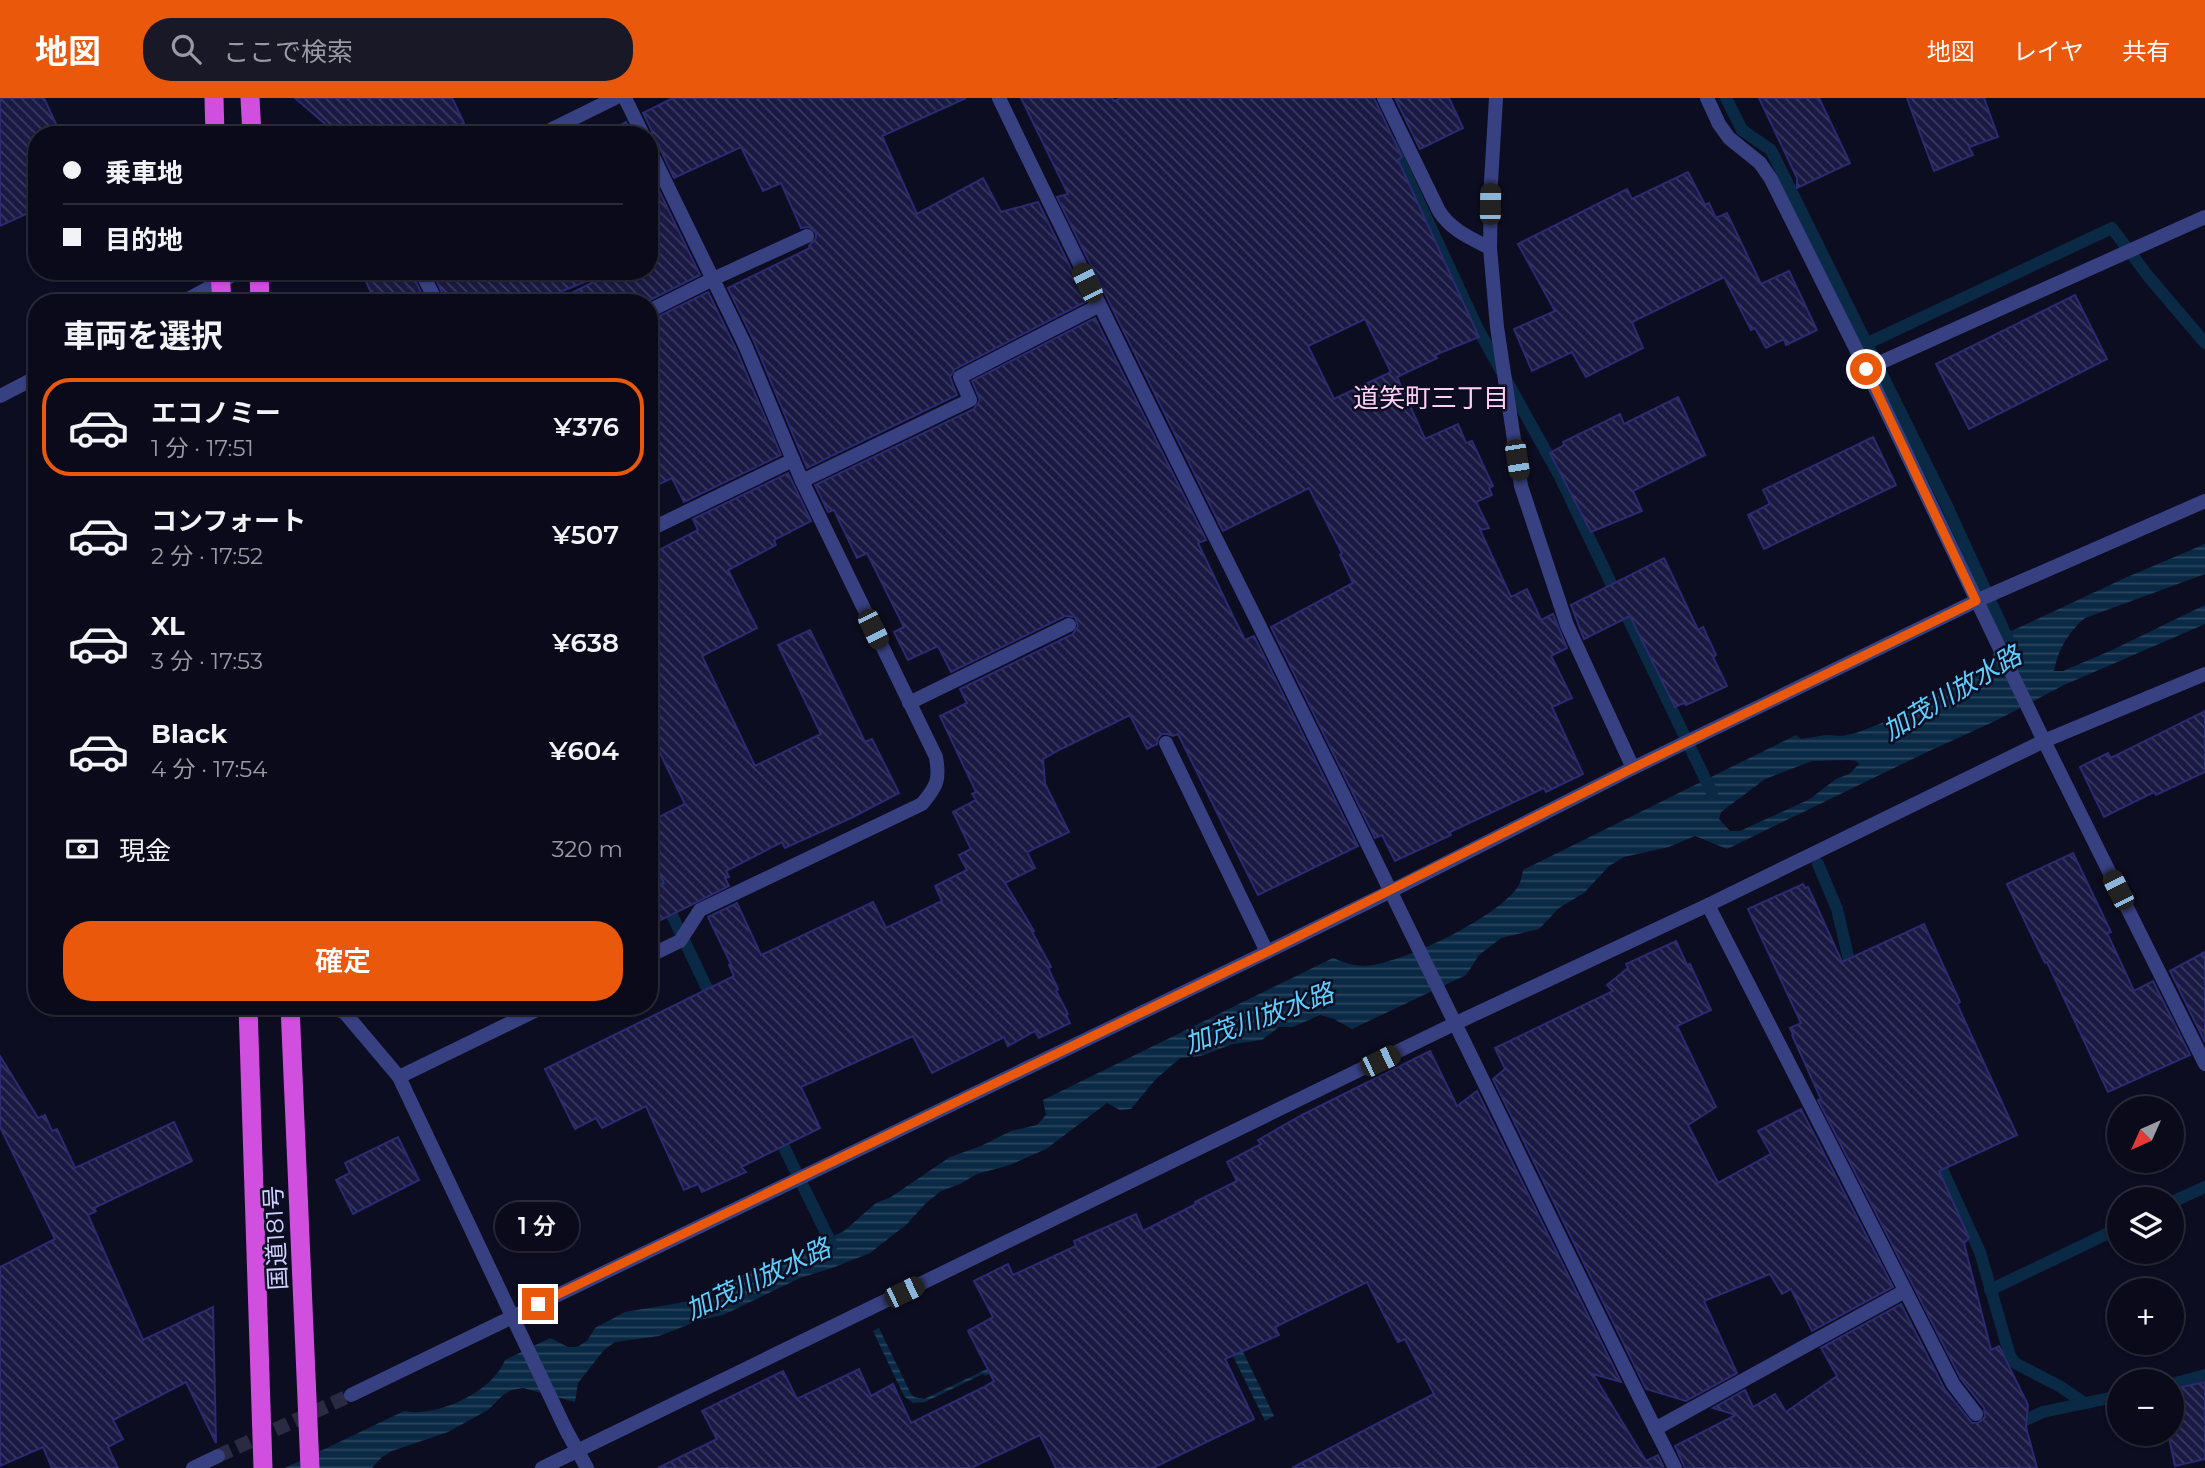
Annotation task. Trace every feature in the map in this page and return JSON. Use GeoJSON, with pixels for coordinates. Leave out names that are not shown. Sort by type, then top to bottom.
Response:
{"type":"FeatureCollection","features":[{"type":"Feature","properties":{"kind":"highway"},"geometry":{"type":"LineString","coordinates":[[214,98],[215,126]]}},
{"type":"Feature","properties":{"kind":"highway"},"geometry":{"type":"LineString","coordinates":[[250,98],[252,126]]}},
{"type":"Feature","properties":{"kind":"highway","name":"国道181号"},"geometry":{"type":"LineString","coordinates":[[248,1015],[263,1468]]}},
{"type":"Feature","properties":{"kind":"highway","name":"国道181号"},"geometry":{"type":"LineString","coordinates":[[290,1015],[310,1468]]}},
{"type":"Feature","properties":{"kind":"street"},"geometry":{"type":"LineString","coordinates":[[558,126],[615,98]]}},
{"type":"Feature","properties":{"kind":"street"},"geometry":{"type":"LineString","coordinates":[[625,98],[639,126]]}},
{"type":"Feature","properties":{"kind":"street"},"geometry":{"type":"LineString","coordinates":[[999,98],[1098,306],[1675,1468]]}},
{"type":"Feature","properties":{"kind":"street"},"geometry":{"type":"LineString","coordinates":[[1384,98],[1446,222],[1455,230],[1490,248]]}},
{"type":"Feature","properties":{"kind":"street"},"geometry":{"type":"LineString","coordinates":[[1496,98],[1490,248],[1497,327],[1521,486],[1567,625],[1633,768]]}},
{"type":"Feature","properties":{"kind":"street"},"geometry":{"type":"LineString","coordinates":[[1707,98],[1728,138],[1759,163],[1771,179],[1866,369],[2044,741],[2205,1064]]}},
{"type":"Feature","properties":{"kind":"street"},"geometry":{"type":"LineString","coordinates":[[658,166],[745,345],[802,481],[936,757],[939,775],[934,790],[922,804],[700,910],[680,941],[658,952]]}},
{"type":"Feature","properties":{"kind":"street"},"geometry":{"type":"LineString","coordinates":[[1866,369],[2205,217]]}},
{"type":"Feature","properties":{"kind":"street"},"geometry":{"type":"LineString","coordinates":[[658,307],[807,236]]}},
{"type":"Feature","properties":{"kind":"street"},"geometry":{"type":"LineString","coordinates":[[194,294],[215,280]]}},
{"type":"Feature","properties":{"kind":"street"},"geometry":{"type":"LineString","coordinates":[[802,481],[970,400],[960,377],[1098,306]]}},
{"type":"Feature","properties":{"kind":"street"},"geometry":{"type":"LineString","coordinates":[[0,396],[28,382]]}},
{"type":"Feature","properties":{"kind":"street"},"geometry":{"type":"LineString","coordinates":[[658,526],[793,460]]}},
{"type":"Feature","properties":{"kind":"street"},"geometry":{"type":"LineString","coordinates":[[351,1395],[517,1322],[1267,952],[1394,898],[1633,768],[1976,601],[2205,500]]}},
{"type":"Feature","properties":{"kind":"street"},"geometry":{"type":"LineString","coordinates":[[909,703],[1069,625]]}},
{"type":"Feature","properties":{"kind":"street"},"geometry":{"type":"LineString","coordinates":[[542,1468],[1452,1017],[1707,905],[2044,741],[2205,674]]}},
{"type":"Feature","properties":{"kind":"street"},"geometry":{"type":"LineString","coordinates":[[1166,743],[1267,952]]}},
{"type":"Feature","properties":{"kind":"street"},"geometry":{"type":"LineString","coordinates":[[1707,905],[1953,1384],[1976,1415]]}},
{"type":"Feature","properties":{"kind":"street"},"geometry":{"type":"LineString","coordinates":[[347,1015],[399,1077],[566,1430],[587,1468]]}},
{"type":"Feature","properties":{"kind":"street"},"geometry":{"type":"LineString","coordinates":[[399,1077],[526,1015]]}},
{"type":"Feature","properties":{"kind":"street"},"geometry":{"type":"LineString","coordinates":[[1655,1429],[1905,1292]]}},
{"type":"Feature","properties":{"kind":"street"},"geometry":{"type":"LineString","coordinates":[[193,1468],[218,1456]]}},
{"type":"Feature","properties":{"kind":"water","name":"加茂川放水路"},"geometry":{"type":"Polygon","coordinates":[[[2205,544],[2205,574],[2085,618],[2065,642],[2054,671],[2063,671],[2110,651],[2205,605],[2205,624],[2064,685],[1993,722],[1727,849],[1695,836],[1669,847],[1624,857],[1609,866],[1584,893],[1559,908],[1539,929],[1501,938],[1479,955],[1466,975],[1352,1029],[1320,1015],[1293,1027],[1279,1027],[1262,1040],[1233,1044],[1201,1056],[1180,1058],[1155,1080],[1131,1109],[1120,1110],[1107,1103],[1046,1149],[1010,1165],[977,1174],[941,1191],[907,1224],[870,1253],[800,1278],[723,1315],[703,1319],[659,1336],[615,1342],[604,1350],[578,1383],[575,1402],[523,1388],[512,1390],[488,1410],[448,1432],[392,1451],[372,1468],[285,1468],[404,1411],[432,1410],[462,1400],[489,1382],[499,1372],[505,1360],[550,1338],[568,1347],[577,1347],[587,1341],[595,1328],[625,1312],[715,1297],[741,1276],[759,1266],[785,1259],[844,1231],[876,1203],[891,1197],[950,1157],[1011,1131],[1037,1125],[1046,1115],[1043,1100],[1333,958],[1360,966],[1380,964],[1448,937],[1492,911],[1509,897],[1519,885],[1523,870],[1796,735],[1801,739],[1826,735],[1842,736],[1895,718],[1987,665],[2005,634],[2205,544]],[[1812,761],[1765,779],[1721,812],[1719,819],[1730,831],[1740,831],[1810,799],[1836,779],[1849,774],[1859,764],[1856,761],[1812,761]]]}},
{"type":"Feature","properties":{"kind":"water"},"geometry":{"type":"Polygon","coordinates":[[[1202,1267],[1274,1416],[1265,1421],[1194,1277],[925,1402],[913,1403],[904,1396],[873,1331],[879,1328],[910,1392],[914,1397],[924,1399],[1202,1267]]]}},
{"type":"Feature","properties":{"kind":"building"},"geometry":{"type":"Polygon","coordinates":[[[0,98],[44,98],[57,126],[28,126],[28,213],[0,226],[0,98]]]}},
{"type":"Feature","properties":{"kind":"building"},"geometry":{"type":"Polygon","coordinates":[[[295,98],[452,98],[464,123],[458,126],[326,126],[295,98]]]}},
{"type":"Feature","properties":{"kind":"building"},"geometry":{"type":"Polygon","coordinates":[[[673,98],[966,98],[882,136],[917,214],[983,178],[1001,212],[1038,202],[1087,301],[955,369],[950,377],[957,395],[807,468],[754,341],[728,288],[810,248],[816,233],[809,227],[801,228],[781,183],[763,191],[741,147],[674,178],[658,144],[658,126],[650,126],[643,113],[673,98]]]}},
{"type":"Feature","properties":{"kind":"building"},"geometry":{"type":"Polygon","coordinates":[[[1021,98],[1112,98],[1114,101],[1121,98],[1374,98],[1402,157],[1398,160],[1479,337],[1435,355],[1437,358],[1397,377],[1425,439],[1458,424],[1466,443],[1472,441],[1493,486],[1489,488],[1492,495],[1476,502],[1489,528],[1480,530],[1511,597],[1527,589],[1541,620],[1553,614],[1567,648],[1551,656],[1572,698],[1552,707],[1583,774],[1546,792],[1544,788],[1395,861],[1382,835],[1375,838],[1271,627],[1353,583],[1340,555],[1342,553],[1309,488],[1223,531],[1057,197],[1068,194],[1021,98]],[[1365,319],[1308,346],[1334,399],[1391,372],[1365,319]]]}},
{"type":"Feature","properties":{"kind":"building"},"geometry":{"type":"Polygon","coordinates":[[[1395,98],[1449,98],[1463,128],[1420,149],[1395,98]]]}},
{"type":"Feature","properties":{"kind":"building"},"geometry":{"type":"Polygon","coordinates":[[[1759,98],[1819,98],[1850,163],[1797,188],[1797,178],[1759,98]]]}},
{"type":"Feature","properties":{"kind":"building"},"geometry":{"type":"Polygon","coordinates":[[[1907,98],[1984,98],[1998,137],[1969,147],[1973,155],[1934,171],[1907,98]]]}},
{"type":"Feature","properties":{"kind":"building"},"geometry":{"type":"Polygon","coordinates":[[[1688,172],[1705,205],[1709,203],[1716,218],[1727,213],[1761,284],[1789,271],[1817,330],[1786,345],[1784,339],[1766,348],[1755,328],[1751,330],[1724,277],[1632,322],[1643,348],[1586,377],[1572,352],[1532,371],[1514,329],[1555,311],[1518,244],[1627,189],[1632,199],[1688,172]]]}},
{"type":"Feature","properties":{"kind":"building"},"geometry":{"type":"Polygon","coordinates":[[[658,189],[700,275],[658,296],[570,294],[597,280],[658,280],[658,189]]]}},
{"type":"Feature","properties":{"kind":"building"},"geometry":{"type":"Polygon","coordinates":[[[365,280],[415,280],[422,294],[372,294],[365,280]]]}},
{"type":"Feature","properties":{"kind":"building"},"geometry":{"type":"Polygon","coordinates":[[[436,280],[589,280],[555,294],[443,294],[436,280]]]}},
{"type":"Feature","properties":{"kind":"building"},"geometry":{"type":"Polygon","coordinates":[[[708,292],[736,349],[781,455],[684,502],[672,478],[658,485],[658,317],[708,292]]]}},
{"type":"Feature","properties":{"kind":"building"},"geometry":{"type":"Polygon","coordinates":[[[2075,295],[2107,359],[1969,429],[1936,364],[2075,295]]]}},
{"type":"Feature","properties":{"kind":"building"},"geometry":{"type":"Polygon","coordinates":[[[1095,318],[1206,540],[1198,543],[1232,614],[1245,640],[1254,636],[1358,846],[1258,895],[1178,734],[1162,734],[1157,744],[1147,749],[1130,715],[1061,749],[1043,759],[1045,784],[1069,832],[1027,852],[1035,868],[1005,883],[1034,931],[1032,932],[1051,967],[1048,968],[1070,1023],[1039,1038],[1035,1031],[1008,1046],[1004,1037],[932,1073],[913,1036],[801,1087],[820,1128],[741,1167],[746,1172],[702,1192],[698,1184],[684,1190],[646,1106],[602,1128],[596,1118],[575,1129],[545,1069],[734,976],[708,917],[737,903],[761,955],[873,902],[886,928],[942,901],[935,886],[967,870],[959,855],[971,849],[953,812],[976,800],[972,794],[976,792],[940,716],[967,703],[960,689],[1073,634],[1078,626],[1075,617],[1065,616],[951,672],[938,646],[908,660],[894,632],[904,627],[867,553],[857,558],[834,510],[828,512],[815,485],[974,409],[980,400],[972,381],[1095,318]]]}},
{"type":"Feature","properties":{"kind":"building"},"geometry":{"type":"Polygon","coordinates":[[[1678,397],[1705,455],[1633,491],[1642,511],[1591,532],[1550,453],[1564,445],[1563,442],[1620,414],[1624,424],[1678,397]]]}},
{"type":"Feature","properties":{"kind":"building"},"geometry":{"type":"Polygon","coordinates":[[[1873,437],[1896,485],[1764,549],[1748,515],[1770,504],[1763,490],[1873,437]]]}},
{"type":"Feature","properties":{"kind":"building"},"geometry":{"type":"Polygon","coordinates":[[[788,473],[811,521],[774,540],[776,545],[728,570],[757,628],[702,656],[755,766],[821,734],[778,645],[810,630],[865,742],[872,739],[899,793],[785,848],[782,842],[726,871],[729,877],[725,878],[729,886],[658,922],[658,886],[664,883],[658,871],[658,818],[685,804],[658,749],[658,550],[698,530],[693,519],[788,473]]]}},
{"type":"Feature","properties":{"kind":"building"},"geometry":{"type":"Polygon","coordinates":[[[1664,558],[1698,630],[1703,627],[1727,686],[1686,705],[1684,703],[1675,707],[1630,616],[1584,639],[1571,605],[1664,558]]]}},
{"type":"Feature","properties":{"kind":"building"},"geometry":{"type":"Polygon","coordinates":[[[2205,711],[2205,772],[2156,795],[2154,792],[2104,817],[2080,767],[2108,753],[2111,758],[2205,711]]]}},
{"type":"Feature","properties":{"kind":"building"},"geometry":{"type":"Polygon","coordinates":[[[2073,853],[2111,932],[2107,933],[2134,991],[2153,981],[2190,1055],[2108,1092],[2007,884],[2073,853]]]}},
{"type":"Feature","properties":{"kind":"building"},"geometry":{"type":"Polygon","coordinates":[[[1803,884],[1805,888],[1808,887],[1842,962],[1924,924],[2017,1135],[1939,1171],[1969,1238],[1964,1243],[1991,1350],[1999,1346],[2028,1405],[2026,1427],[2037,1468],[1685,1468],[1675,1446],[1736,1415],[1713,1408],[1745,1390],[1753,1407],[1775,1394],[1786,1412],[1837,1376],[1821,1348],[1901,1304],[1945,1390],[1972,1423],[1978,1423],[1985,1417],[1984,1408],[1961,1379],[1818,1100],[1821,1099],[1790,1028],[1801,1023],[1748,909],[1803,884]]]}},
{"type":"Feature","properties":{"kind":"building"},"geometry":{"type":"Polygon","coordinates":[[[1676,941],[1711,1010],[1677,1026],[1716,1107],[1688,1125],[1718,1183],[1771,1154],[1758,1131],[1801,1109],[1893,1287],[1812,1331],[1791,1289],[1782,1294],[1770,1274],[1704,1301],[1737,1373],[1686,1401],[1646,1389],[1493,1079],[1505,1069],[1495,1048],[1613,991],[1607,985],[1628,968],[1626,964],[1676,941]]]}},
{"type":"Feature","properties":{"kind":"building"},"geometry":{"type":"Polygon","coordinates":[[[2205,952],[2205,1042],[2170,971],[2205,952]]]}},
{"type":"Feature","properties":{"kind":"building"},"geometry":{"type":"Polygon","coordinates":[[[1430,1051],[1457,1106],[1477,1091],[1621,1382],[1593,1374],[1646,1461],[1658,1455],[1664,1468],[1292,1468],[1434,1394],[1405,1339],[1398,1342],[1367,1282],[1275,1327],[1279,1335],[1225,1359],[1254,1419],[1153,1468],[1056,1468],[1040,1435],[971,1468],[658,1468],[717,1439],[702,1411],[783,1371],[797,1399],[859,1369],[871,1396],[893,1384],[911,1423],[984,1387],[994,1381],[968,1331],[993,1317],[974,1281],[1008,1264],[1013,1275],[1076,1246],[1074,1241],[1136,1214],[1143,1231],[1237,1181],[1227,1162],[1261,1144],[1258,1140],[1430,1051]]]}},
{"type":"Feature","properties":{"kind":"building"},"geometry":{"type":"Polygon","coordinates":[[[0,1056],[38,1118],[45,1115],[52,1131],[57,1129],[75,1168],[174,1122],[192,1161],[94,1208],[96,1211],[88,1215],[143,1340],[213,1307],[216,1443],[186,1382],[113,1420],[123,1439],[108,1447],[118,1468],[52,1468],[43,1447],[0,1466],[0,1267],[55,1239],[0,1127],[0,1056]]]}},
{"type":"Feature","properties":{"kind":"building"},"geometry":{"type":"Polygon","coordinates":[[[398,1137],[419,1180],[353,1214],[336,1180],[350,1173],[345,1163],[398,1137]]]}},
{"type":"Feature","properties":{"kind":"building"},"geometry":{"type":"Polygon","coordinates":[[[2205,1382],[2205,1459],[2175,1466],[2171,1446],[2184,1446],[2184,1386],[2205,1382]]]}},
{"type":"Feature","properties":{"kind":"waterway","name":"加茂川放水路"},"geometry":{"type":"LineString","coordinates":[[1726,98],[1742,130],[1771,150],[1947,506],[2011,646]]}},
{"type":"Feature","properties":{"kind":"waterway"},"geometry":{"type":"LineString","coordinates":[[1392,144],[1478,329],[1559,475],[1712,793]]}},
{"type":"Feature","properties":{"kind":"waterway"},"geometry":{"type":"LineString","coordinates":[[1866,344],[2112,228],[2148,276],[2205,343]]}},
{"type":"Feature","properties":{"kind":"waterway"},"geometry":{"type":"LineString","coordinates":[[1818,864],[1837,909],[1852,973]]}},
{"type":"Feature","properties":{"kind":"waterway"},"geometry":{"type":"LineString","coordinates":[[658,886],[714,1003]]}},
{"type":"Feature","properties":{"kind":"waterway","name":"加茂川放水路"},"geometry":{"type":"LineString","coordinates":[[777,1133],[832,1245]]}},
{"type":"Feature","properties":{"kind":"waterway"},"geometry":{"type":"LineString","coordinates":[[1935,1154],[1980,1252],[2010,1356],[2015,1363],[2061,1387],[2084,1403]]}},
{"type":"Feature","properties":{"kind":"waterway"},"geometry":{"type":"LineString","coordinates":[[2184,1197],[2205,1187]]}},
{"type":"Feature","properties":{"kind":"waterway"},"geometry":{"type":"LineString","coordinates":[[1990,1290],[2107,1234]]}},
{"type":"Feature","properties":{"kind":"waterway"},"geometry":{"type":"LineString","coordinates":[[2184,1381],[2205,1375]]}},
{"type":"Feature","properties":{"kind":"waterway"},"geometry":{"type":"LineString","coordinates":[[2025,1420],[2043,1412],[2107,1399]]}},
{"type":"Feature","properties":{"kind":"tunnel"},"geometry":{"type":"LineString","coordinates":[[218,1456],[351,1395]]}},
{"type":"Feature","properties":{"kind":"district","name":"道笑町三丁目"},"geometry":{"type":"Point","coordinates":[1431,398]}},
{"type":"Feature","properties":{"kind":"route"},"geometry":{"type":"LineString","coordinates":[[538,1304],[1267,952],[1633,768],[1976,601],[1866,369]]}}]}
